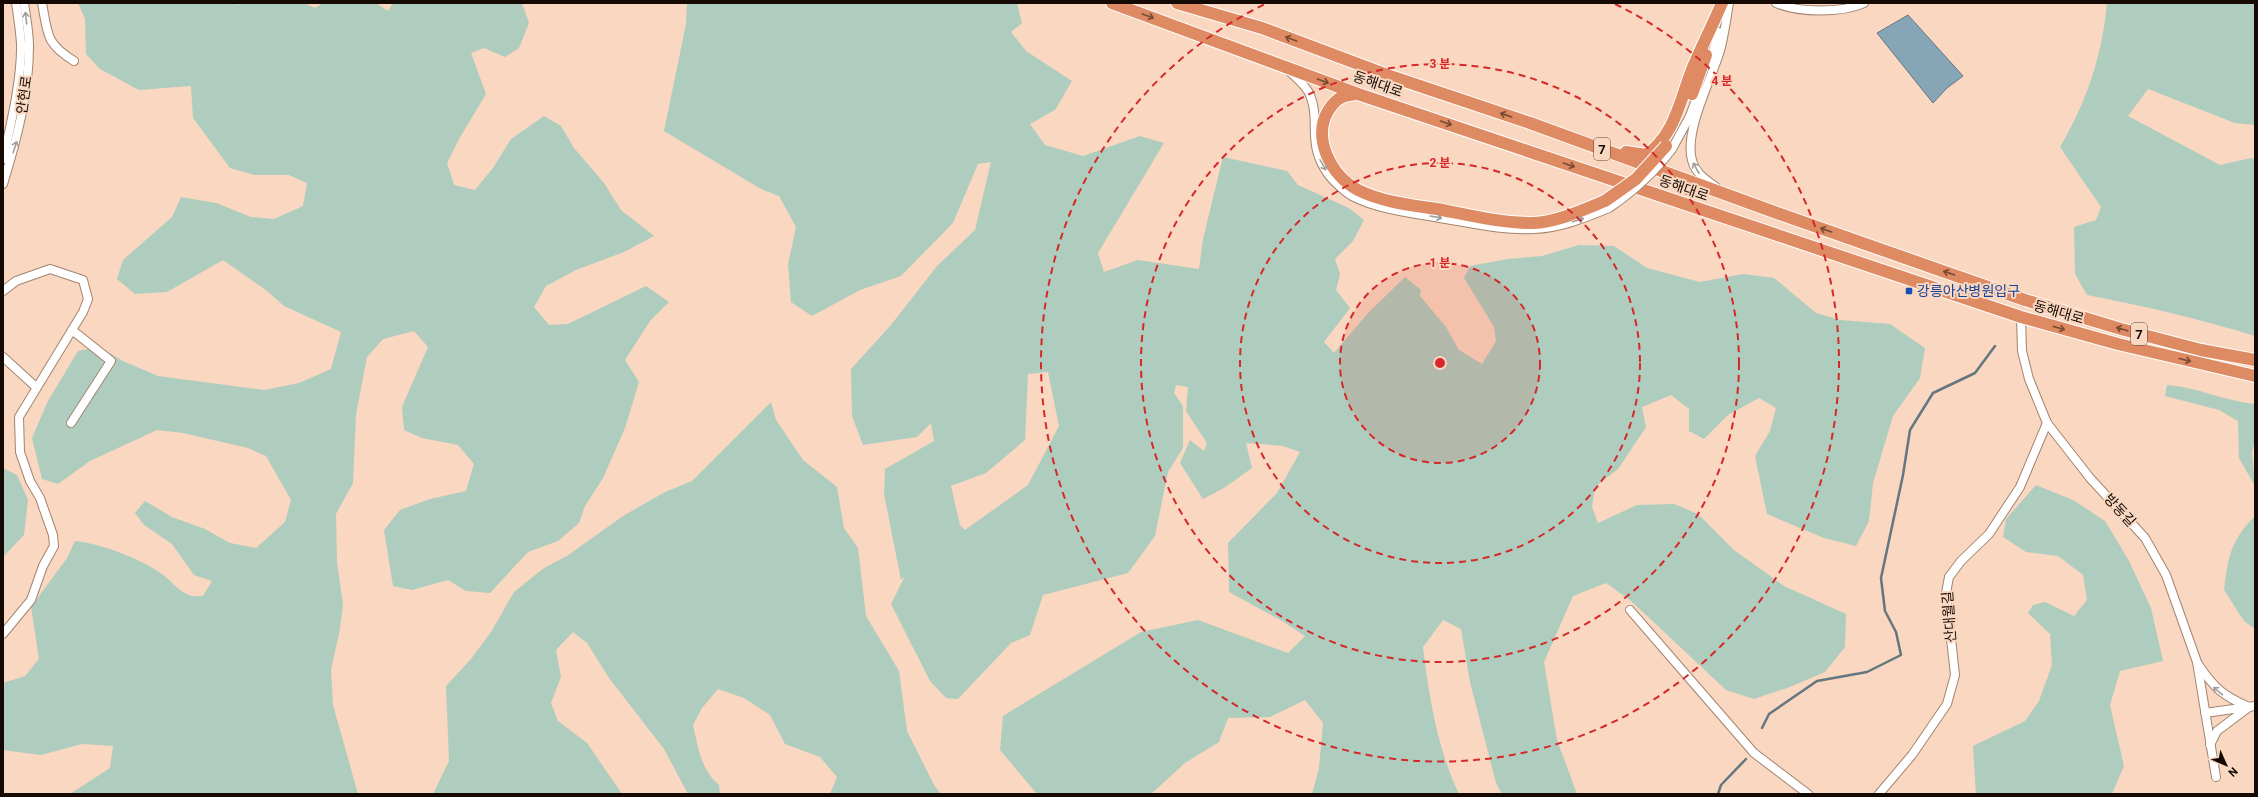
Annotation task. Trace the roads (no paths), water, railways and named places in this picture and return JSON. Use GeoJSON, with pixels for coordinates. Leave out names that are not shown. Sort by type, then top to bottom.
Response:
{"type":"FeatureCollection","features":[{"type":"Feature","properties":{"kind":"highway","name":"동해대로"},"geometry":{"type":"LineString","coordinates":[[1112,3],[1358,94],[2021,317],[2118,344],[2255,376]]}},
{"type":"Feature","properties":{"kind":"highway","name":"동해대로"},"geometry":{"type":"LineString","coordinates":[[1177,3],[1262,28],[1393,77],[1530,123],[1777,213],[2025,300],[2143,335],[2201,350],[2255,360]]}},
{"type":"Feature","properties":{"kind":"highway"},"geometry":{"type":"LineString","coordinates":[[1530,123],[1633,154],[1646,155],[1658,146],[1674,123],[1693,68],[1723,3]]}},
{"type":"Feature","properties":{"kind":"highway"},"geometry":{"type":"LineString","coordinates":[[1358,94],[1344,94],[1334,102],[1323,121],[1321,139],[1327,157],[1336,171],[1357,190],[1390,202],[1489,219],[1534,223],[1564,217],[1607,205],[1669,147],[1685,112],[1723,3]]}},
{"type":"Feature","properties":{"kind":"highway"},"geometry":{"type":"LineString","coordinates":[[2021,317],[2025,300]]}},
{"type":"Feature","properties":{"kind":"street","name":"안현로"},"geometry":{"type":"LineString","coordinates":[[3,159],[12,122],[20,58],[21,44],[16,3]]}},
{"type":"Feature","properties":{"kind":"street","name":"안현로"},"geometry":{"type":"LineString","coordinates":[[3,184],[19,133],[29,63],[29,44],[24,3]]}},
{"type":"Feature","properties":{"kind":"street"},"geometry":{"type":"LineString","coordinates":[[42,3],[50,39],[56,49],[74,61]]}},
{"type":"Feature","properties":{"kind":"street"},"geometry":{"type":"LineString","coordinates":[[1669,147],[1690,116],[1729,3]]}},
{"type":"Feature","properties":{"kind":"street"},"geometry":{"type":"LineString","coordinates":[[1729,3],[1719,53],[1701,101],[1692,135],[1692,160],[1701,177],[1718,188],[1777,213]]}},
{"type":"Feature","properties":{"kind":"street"},"geometry":{"type":"LineString","coordinates":[[1776,3],[1823,12],[1856,7],[1864,3]]}},
{"type":"Feature","properties":{"kind":"street"},"geometry":{"type":"LineString","coordinates":[[1284,66],[1305,86],[1310,96],[1313,106],[1314,141],[1318,158],[1328,174],[1352,196],[1396,210],[1516,229],[1551,227],[1582,219],[1607,205]]}},
{"type":"Feature","properties":{"kind":"street"},"geometry":{"type":"LineString","coordinates":[[3,290],[30,274],[50,269],[83,280],[88,299],[83,312],[19,417],[20,452],[30,481],[41,502],[53,535],[54,546],[43,566],[31,600],[3,634]]}},
{"type":"Feature","properties":{"kind":"street","name":"방동길"},"geometry":{"type":"LineString","coordinates":[[2021,317],[2022,351],[2029,378],[2047,423],[2090,478],[2145,538],[2166,575],[2197,662],[2216,776]]}},
{"type":"Feature","properties":{"kind":"street"},"geometry":{"type":"LineString","coordinates":[[71,423],[111,361],[72,330]]}},
{"type":"Feature","properties":{"kind":"street"},"geometry":{"type":"LineString","coordinates":[[3,357],[36,387]]}},
{"type":"Feature","properties":{"kind":"street","name":"산대월길"},"geometry":{"type":"LineString","coordinates":[[1879,794],[1912,755],[1947,704],[1955,675],[1946,593],[1949,577],[1961,562],[1989,534],[2020,487],[2047,423]]}},
{"type":"Feature","properties":{"kind":"street"},"geometry":{"type":"LineString","coordinates":[[1630,610],[1754,753],[1808,794]]}},
{"type":"Feature","properties":{"kind":"street"},"geometry":{"type":"LineString","coordinates":[[2197,662],[2212,686],[2222,694],[2252,707]]}},
{"type":"Feature","properties":{"kind":"street"},"geometry":{"type":"LineString","coordinates":[[2205,713],[2252,707]]}},
{"type":"Feature","properties":{"kind":"street"},"geometry":{"type":"LineString","coordinates":[[2210,745],[2217,731],[2252,707]]}},
{"type":"Feature","properties":{"kind":"water"},"geometry":{"type":"Polygon","coordinates":[[[1908,15],[1963,76],[1947,88],[1933,103],[1877,33],[1908,15]]]}},
{"type":"Feature","properties":{"kind":"waterway"},"geometry":{"type":"LineString","coordinates":[[1762,728],[1769,714],[1817,681],[1867,672],[1901,655],[1896,632],[1885,611],[1881,578],[1903,475],[1910,430],[1933,393],[1975,373],[1995,346]]}},
{"type":"Feature","properties":{"kind":"waterway"},"geometry":{"type":"LineString","coordinates":[[1718,794],[1721,785],[1746,759]]}},
{"type":"Feature","properties":{"kind":"place","name":"강릉아산병원입구"},"geometry":{"type":"Point","coordinates":[1909,291]}}]}
